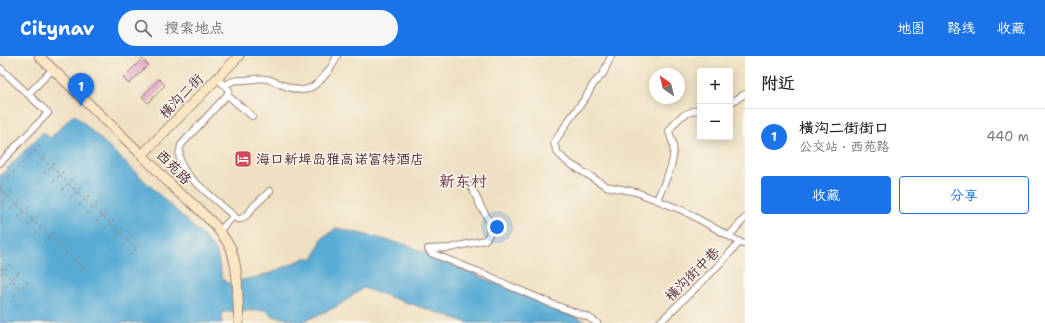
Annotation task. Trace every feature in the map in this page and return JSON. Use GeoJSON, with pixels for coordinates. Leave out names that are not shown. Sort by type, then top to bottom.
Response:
{"type":"FeatureCollection","features":[{"type":"Feature","properties":{"kind":"main road","name":"西苑路"},"geometry":{"type":"LineString","coordinates":[[39,56],[142,155],[178,192],[215,225],[231,248],[235,264],[239,323]]}},
{"type":"Feature","properties":{"kind":"main road","name":"横沟二街"},"geometry":{"type":"LineString","coordinates":[[142,155],[218,78],[236,57]]}},
{"type":"Feature","properties":{"kind":"street"},"geometry":{"type":"LineString","coordinates":[[225,85],[232,81],[250,80],[256,78],[272,80],[296,89],[307,89],[318,83],[329,71],[337,56]]}},
{"type":"Feature","properties":{"kind":"street"},"geometry":{"type":"LineString","coordinates":[[611,56],[603,74],[594,83],[554,143],[557,152],[568,162],[606,186],[636,192],[684,211],[743,244]]}},
{"type":"Feature","properties":{"kind":"street"},"geometry":{"type":"LineString","coordinates":[[0,68],[48,113],[0,163]]}},
{"type":"Feature","properties":{"kind":"street"},"geometry":{"type":"LineString","coordinates":[[28,94],[53,69]]}},
{"type":"Feature","properties":{"kind":"street"},"geometry":{"type":"LineString","coordinates":[[218,78],[228,90],[227,95],[181,145],[179,150],[180,162],[184,170],[237,219],[242,219],[248,214],[253,207],[270,191]]}},
{"type":"Feature","properties":{"kind":"street"},"geometry":{"type":"LineString","coordinates":[[733,101],[745,94]]}},
{"type":"Feature","properties":{"kind":"street"},"geometry":{"type":"LineString","coordinates":[[227,95],[252,116]]}},
{"type":"Feature","properties":{"kind":"street"},"geometry":{"type":"LineString","coordinates":[[657,200],[672,165],[673,144],[669,131],[676,120],[687,112],[697,110]]}},
{"type":"Feature","properties":{"kind":"street"},"geometry":{"type":"LineString","coordinates":[[471,186],[490,225],[489,235],[485,240],[450,248],[428,249],[431,253],[489,276],[552,304],[588,317],[597,323]]}},
{"type":"Feature","properties":{"kind":"street"},"geometry":{"type":"LineString","coordinates":[[219,231],[234,216]]}},
{"type":"Feature","properties":{"kind":"street"},"geometry":{"type":"LineString","coordinates":[[728,236],[745,218]]}},
{"type":"Feature","properties":{"kind":"street","name":"横沟街中巷"},"geometry":{"type":"LineString","coordinates":[[659,323],[743,244]]}},
{"type":"Feature","properties":{"kind":"path"},"geometry":{"type":"LineString","coordinates":[[40,145],[0,187],[84,269]]}},
{"type":"Feature","properties":{"kind":"path"},"geometry":{"type":"LineString","coordinates":[[34,150],[136,248]]}},
{"type":"Feature","properties":{"kind":"path"},"geometry":{"type":"LineString","coordinates":[[36,165],[49,152]]}},
{"type":"Feature","properties":{"kind":"path"},"geometry":{"type":"LineString","coordinates":[[44,174],[57,160]]}},
{"type":"Feature","properties":{"kind":"path"},"geometry":{"type":"LineString","coordinates":[[53,182],[66,169]]}},
{"type":"Feature","properties":{"kind":"path"},"geometry":{"type":"LineString","coordinates":[[62,190],[74,177]]}},
{"type":"Feature","properties":{"kind":"path"},"geometry":{"type":"LineString","coordinates":[[70,198],[83,185]]}},
{"type":"Feature","properties":{"kind":"path"},"geometry":{"type":"LineString","coordinates":[[2,202],[14,188]]}},
{"type":"Feature","properties":{"kind":"path"},"geometry":{"type":"LineString","coordinates":[[79,206],[91,193]]}},
{"type":"Feature","properties":{"kind":"path"},"geometry":{"type":"LineString","coordinates":[[10,210],[23,197]]}},
{"type":"Feature","properties":{"kind":"path"},"geometry":{"type":"LineString","coordinates":[[87,214],[100,201]]}},
{"type":"Feature","properties":{"kind":"path"},"geometry":{"type":"LineString","coordinates":[[18,218],[31,205]]}},
{"type":"Feature","properties":{"kind":"path"},"geometry":{"type":"LineString","coordinates":[[96,222],[108,210]]}},
{"type":"Feature","properties":{"kind":"path"},"geometry":{"type":"LineString","coordinates":[[27,226],[40,213]]}},
{"type":"Feature","properties":{"kind":"path"},"geometry":{"type":"LineString","coordinates":[[104,230],[116,217]]}},
{"type":"Feature","properties":{"kind":"path"},"geometry":{"type":"LineString","coordinates":[[35,234],[48,221]]}},
{"type":"Feature","properties":{"kind":"path"},"geometry":{"type":"LineString","coordinates":[[113,239],[125,226]]}},
{"type":"Feature","properties":{"kind":"path"},"geometry":{"type":"LineString","coordinates":[[44,242],[57,229]]}},
{"type":"Feature","properties":{"kind":"path"},"geometry":{"type":"LineString","coordinates":[[122,247],[133,234]]}},
{"type":"Feature","properties":{"kind":"path"},"geometry":{"type":"LineString","coordinates":[[52,251],[65,237]]}},
{"type":"Feature","properties":{"kind":"path"},"geometry":{"type":"LineString","coordinates":[[130,255],[142,243]]}},
{"type":"Feature","properties":{"kind":"path"},"geometry":{"type":"LineString","coordinates":[[61,259],[73,246]]}},
{"type":"Feature","properties":{"kind":"path"},"geometry":{"type":"LineString","coordinates":[[69,267],[82,254]]}},
{"type":"Feature","properties":{"kind":"path"},"geometry":{"type":"LineString","coordinates":[[79,275],[90,262]]}},
{"type":"Feature","properties":{"kind":"path"},"geometry":{"type":"LineString","coordinates":[[0,274],[10,264]]}},
{"type":"Feature","properties":{"kind":"path"},"geometry":{"type":"LineString","coordinates":[[0,268],[21,289]]}},
{"type":"Feature","properties":{"kind":"path"},"geometry":{"type":"LineString","coordinates":[[5,288],[19,272]]}},
{"type":"Feature","properties":{"kind":"path"},"geometry":{"type":"LineString","coordinates":[[14,296],[28,281]]}},
{"type":"Feature","properties":{"kind":"water"},"geometry":{"type":"Polygon","coordinates":[[[74,114],[202,235],[217,253],[222,278],[227,283],[258,277],[305,258],[314,258],[322,238],[337,228],[407,245],[589,323],[469,323],[363,288],[338,306],[302,322],[272,316],[266,310],[222,312],[222,323],[0,323],[0,176],[43,132],[50,138],[74,114]]]}},
{"type":"Feature","properties":{"kind":"building"},"geometry":{"type":"Polygon","coordinates":[[[142,59],[148,65],[129,84],[123,78],[142,59]]]}},
{"type":"Feature","properties":{"kind":"building"},"geometry":{"type":"Polygon","coordinates":[[[159,79],[165,85],[148,103],[142,97],[159,79]]]}},
{"type":"Feature","properties":{"kind":"place","name":"横沟二街街口"},"geometry":{"type":"Point","coordinates":[81,106]}},
{"type":"Feature","properties":{"kind":"place","name":"海口新埠岛雅高诺富特酒店"},"geometry":{"type":"Point","coordinates":[243,159]}},
{"type":"Feature","properties":{"kind":"district","name":"新东村"},"geometry":{"type":"Point","coordinates":[463,181]}}]}
